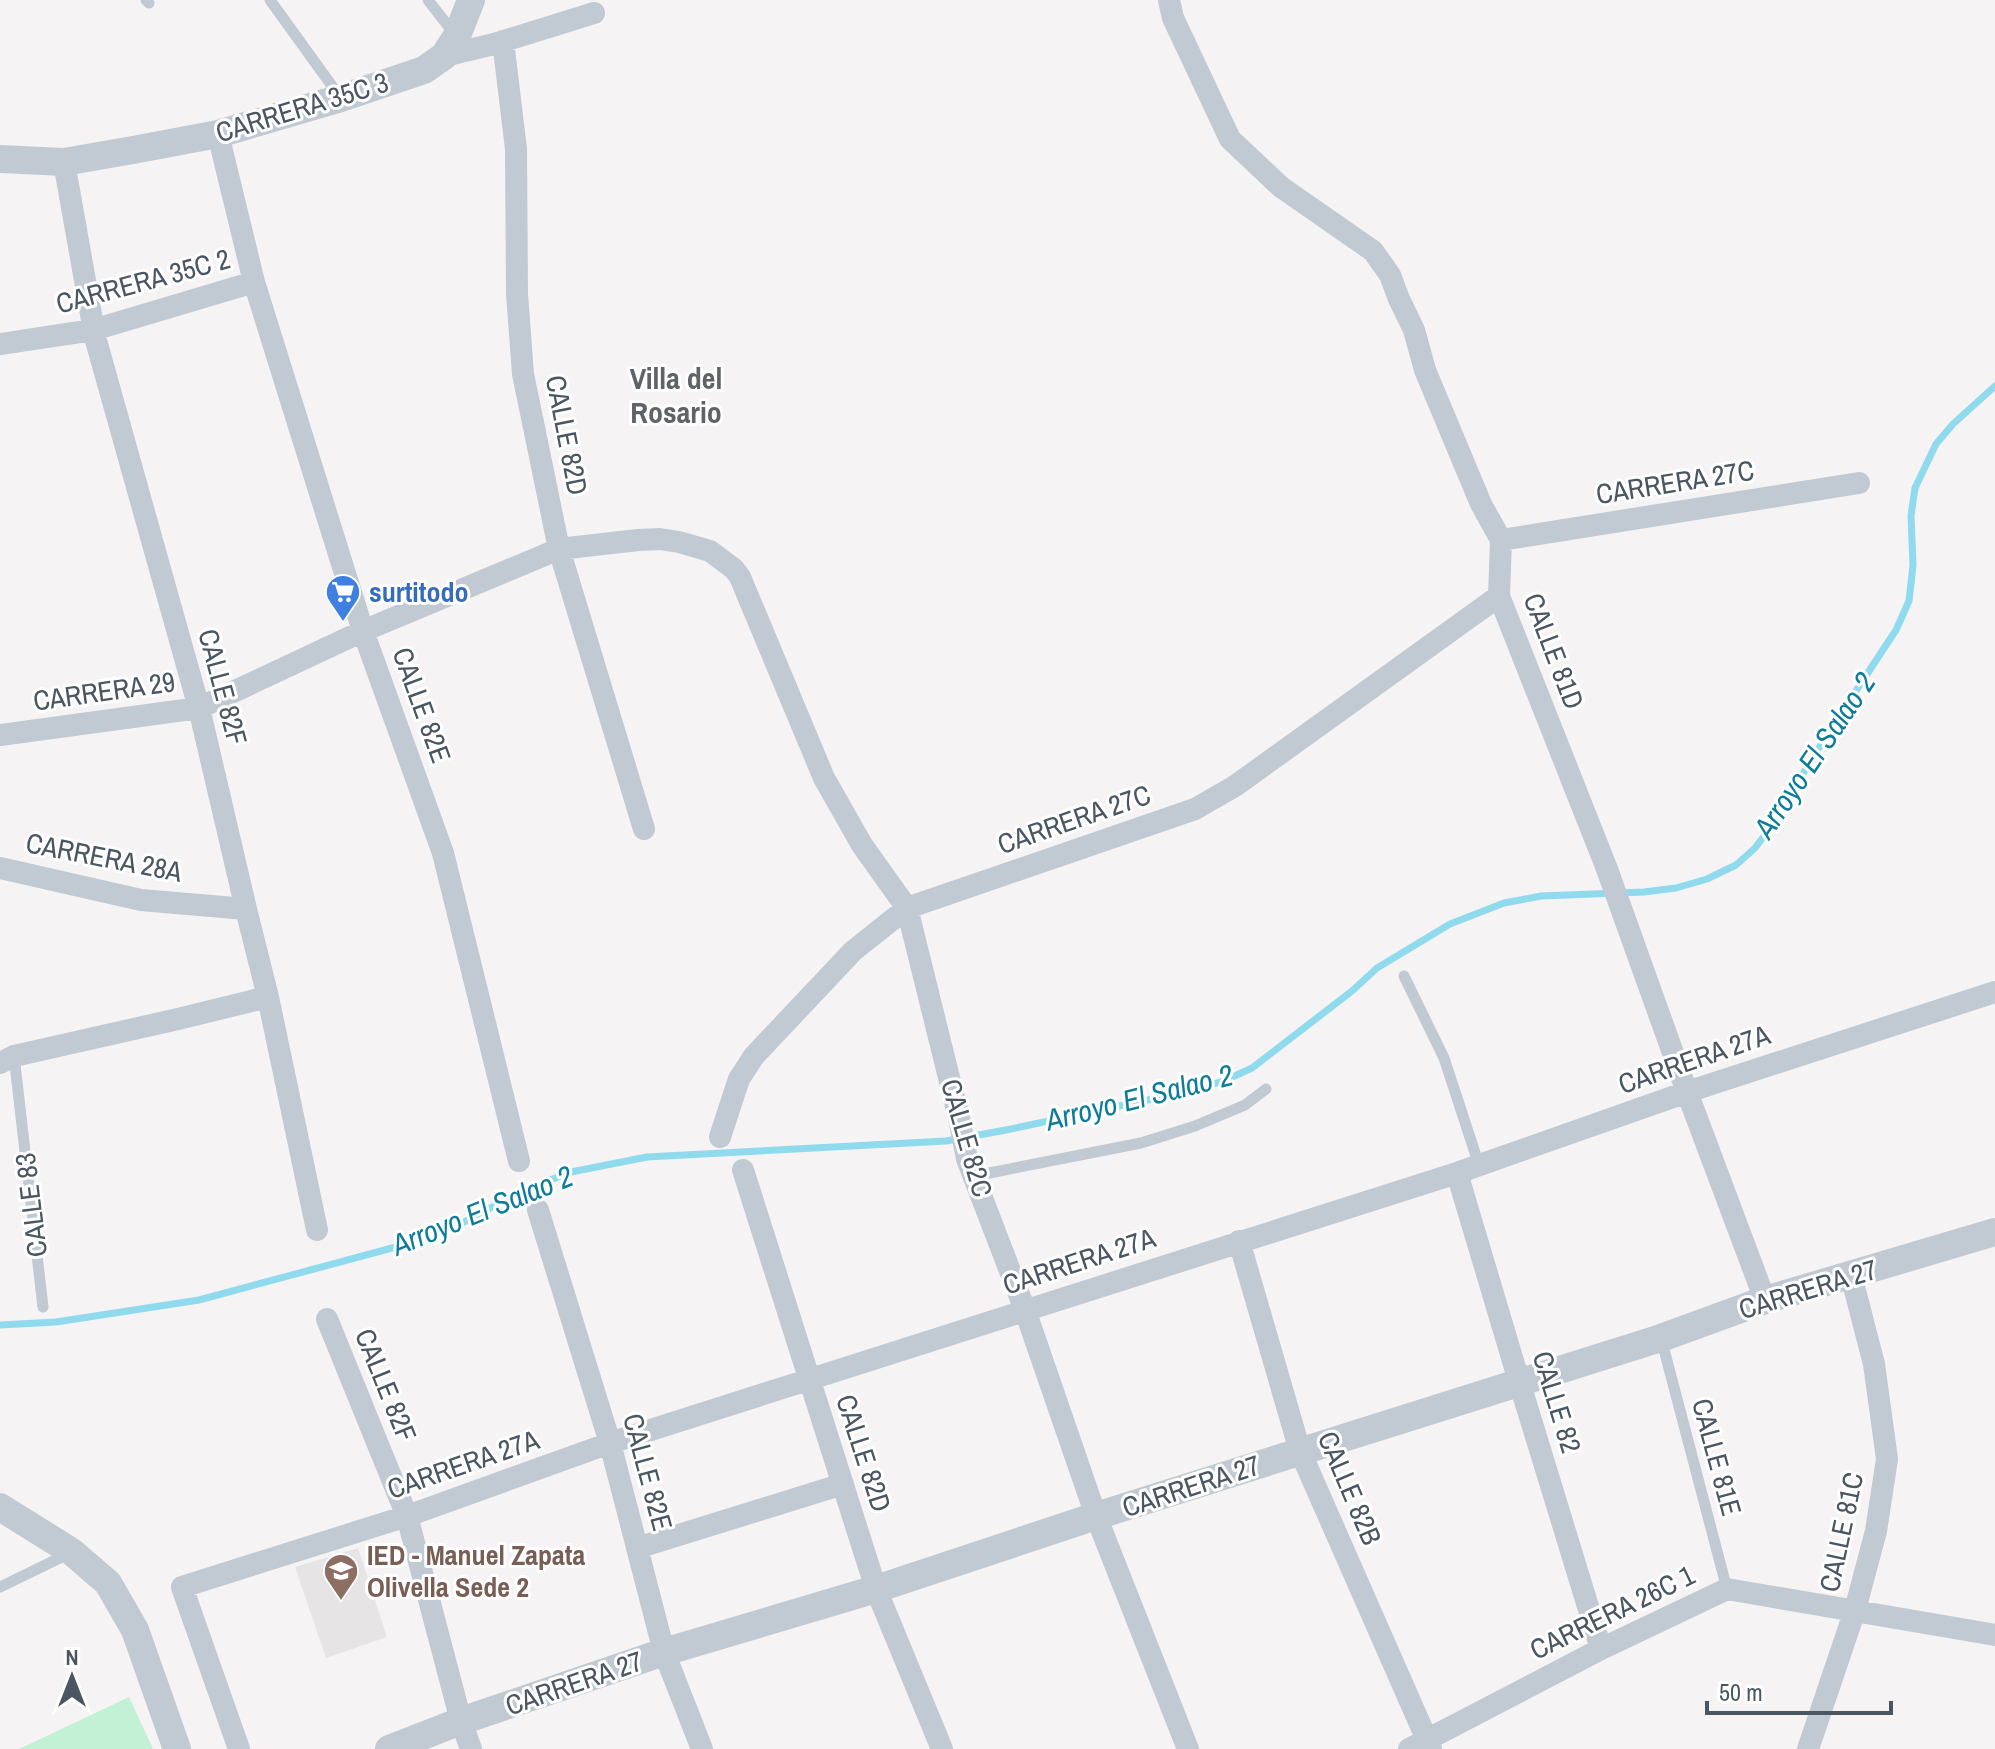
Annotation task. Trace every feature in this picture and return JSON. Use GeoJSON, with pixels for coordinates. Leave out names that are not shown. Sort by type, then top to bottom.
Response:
{"type":"FeatureCollection","features":[{"type":"Feature","properties":{"kind":"street"},"geometry":{"type":"LineString","coordinates":[[450,46],[471,0]]}},
{"type":"Feature","properties":{"kind":"street"},"geometry":{"type":"LineString","coordinates":[[1169,0],[1173,18],[1230,139],[1281,187],[1373,251],[1390,275],[1414,330],[1425,370],[1481,504],[1501,540]]}},
{"type":"Feature","properties":{"kind":"street","name":"CARRERA 35C 3"},"geometry":{"type":"LineString","coordinates":[[0,159],[64,162],[218,134],[424,70],[450,46],[503,41],[594,13]]}},
{"type":"Feature","properties":{"kind":"street","name":"CALLE 82D"},"geometry":{"type":"LineString","coordinates":[[503,41],[516,149],[517,294],[523,374],[559,549],[644,829]]}},
{"type":"Feature","properties":{"kind":"street","name":"CALLE 82E"},"geometry":{"type":"LineString","coordinates":[[218,134],[254,282],[363,631],[443,853],[519,1161]]}},
{"type":"Feature","properties":{"kind":"street","name":"CALLE 82F"},"geometry":{"type":"LineString","coordinates":[[64,162],[93,330],[199,708],[268,997],[317,1230]]}},
{"type":"Feature","properties":{"kind":"street","name":"CARRERA 35C 2"},"geometry":{"type":"LineString","coordinates":[[0,344],[93,330],[254,282]]}},
{"type":"Feature","properties":{"kind":"street","name":"CARRERA 27C"},"geometry":{"type":"LineString","coordinates":[[1501,540],[1859,483]]}},
{"type":"Feature","properties":{"kind":"street","name":"CARRERA 29"},"geometry":{"type":"LineString","coordinates":[[0,735],[199,708],[363,631],[559,549],[660,539],[710,551]]}},
{"type":"Feature","properties":{"kind":"street","name":"CALLE 81D"},"geometry":{"type":"LineString","coordinates":[[1501,540],[1499,596],[1620,904],[1765,1300]]}},
{"type":"Feature","properties":{"kind":"street","name":"CALLE 82C"},"geometry":{"type":"LineString","coordinates":[[710,551],[740,577],[824,778],[862,845],[907,908],[970,1168],[1025,1310],[1096,1516],[1188,1749]]}},
{"type":"Feature","properties":{"kind":"street","name":"CARRERA 27C"},"geometry":{"type":"LineString","coordinates":[[720,1137],[739,1079],[754,1056],[853,951],[907,908],[1195,809],[1235,786],[1499,596]]}},
{"type":"Feature","properties":{"kind":"street","name":"CARRERA 28A"},"geometry":{"type":"LineString","coordinates":[[0,868],[141,900],[246,909]]}},
{"type":"Feature","properties":{"kind":"street","name":"CARRERA 27A"},"geometry":{"type":"LineString","coordinates":[[239,1749],[182,1587],[407,1516],[610,1443],[1457,1173],[1687,1092],[1995,992]]}},
{"type":"Feature","properties":{"kind":"street"},"geometry":{"type":"LineString","coordinates":[[7,1060],[268,997]]}},
{"type":"Feature","properties":{"kind":"street","name":"CALLE 82D"},"geometry":{"type":"LineString","coordinates":[[743,1170],[876,1589],[942,1749]]}},
{"type":"Feature","properties":{"kind":"street","name":"CALLE 82"},"geometry":{"type":"LineString","coordinates":[[1457,1173],[1601,1649]]}},
{"type":"Feature","properties":{"kind":"street","name":"CALLE 82E"},"geometry":{"type":"LineString","coordinates":[[538,1210],[610,1443],[664,1652],[702,1749]]}},
{"type":"Feature","properties":{"kind":"street","name":"CARRERA 27"},"geometry":{"type":"LineString","coordinates":[[389,1749],[461,1721],[664,1652],[876,1589],[1096,1516],[1661,1338],[1765,1300],[1995,1232]]}},
{"type":"Feature","properties":{"kind":"street","name":"CALLE 82B"},"geometry":{"type":"LineString","coordinates":[[1239,1241],[1300,1451],[1422,1746]]}},
{"type":"Feature","properties":{"kind":"street","name":"CALLE 81C"},"geometry":{"type":"LineString","coordinates":[[1808,1749],[1855,1610],[1876,1531],[1887,1459],[1874,1364],[1851,1275]]}},
{"type":"Feature","properties":{"kind":"street","name":"CALLE 82F"},"geometry":{"type":"LineString","coordinates":[[327,1319],[407,1516],[471,1749]]}},
{"type":"Feature","properties":{"kind":"street"},"geometry":{"type":"LineString","coordinates":[[637,1548],[843,1484]]}},
{"type":"Feature","properties":{"kind":"street"},"geometry":{"type":"LineString","coordinates":[[0,1507],[72,1552],[108,1583],[135,1630],[177,1749]]}},
{"type":"Feature","properties":{"kind":"street","name":"CARRERA 26C 1"},"geometry":{"type":"LineString","coordinates":[[1422,1746],[1601,1649],[1727,1589],[1995,1635]]}},
{"type":"Feature","properties":{"kind":"lane"},"geometry":{"type":"LineString","coordinates":[[270,0],[341,98]]}},
{"type":"Feature","properties":{"kind":"lane"},"geometry":{"type":"LineString","coordinates":[[428,0],[450,46]]}},
{"type":"Feature","properties":{"kind":"lane"},"geometry":{"type":"LineString","coordinates":[[1404,976],[1444,1058],[1479,1165]]}},
{"type":"Feature","properties":{"kind":"lane","name":"CALLE 83"},"geometry":{"type":"LineString","coordinates":[[7,1060],[43,1307]]}},
{"type":"Feature","properties":{"kind":"lane"},"geometry":{"type":"LineString","coordinates":[[970,1168],[1141,1143],[1195,1126],[1245,1105],[1266,1089]]}},
{"type":"Feature","properties":{"kind":"lane","name":"CALLE 81E"},"geometry":{"type":"LineString","coordinates":[[1661,1338],[1727,1589]]}},
{"type":"Feature","properties":{"kind":"lane"},"geometry":{"type":"LineString","coordinates":[[0,1587],[72,1552]]}},
{"type":"Feature","properties":{"kind":"shaded area","name":"IED - Manuel Zapata Olivella Sede 2"},"geometry":{"type":"Polygon","coordinates":[[[358,1548],[387,1637],[326,1658],[295,1567],[358,1548]]]}},
{"type":"Feature","properties":{"kind":"green space"},"geometry":{"type":"Polygon","coordinates":[[[129,1697],[153,1749],[19,1749],[129,1697]]]}},
{"type":"Feature","properties":{"kind":"waterway","name":"Arroyo El Salao 2"},"geometry":{"type":"LineString","coordinates":[[0,1325],[56,1322],[199,1300],[418,1241],[464,1222],[524,1190],[571,1172],[647,1157],[946,1141],[1181,1093],[1224,1081],[1252,1068],[1377,968],[1450,924],[1504,903],[1541,896],[1644,892],[1676,888],[1707,879],[1736,865],[1755,848],[1896,630],[1909,601],[1913,565],[1911,516],[1915,488],[1936,444],[1995,386]]}},
{"type":"Feature","properties":{"kind":"place","name":"surtitodo"},"geometry":{"type":"Point","coordinates":[343,623]}},
{"type":"Feature","properties":{"kind":"place","name":"IED - Manuel Zapata Olivella Sede 2"},"geometry":{"type":"Point","coordinates":[341,1602]}},
{"type":"Feature","properties":{"kind":"district","name":"Villa del Rosario"},"geometry":{"type":"Point","coordinates":[676,395]}}]}
